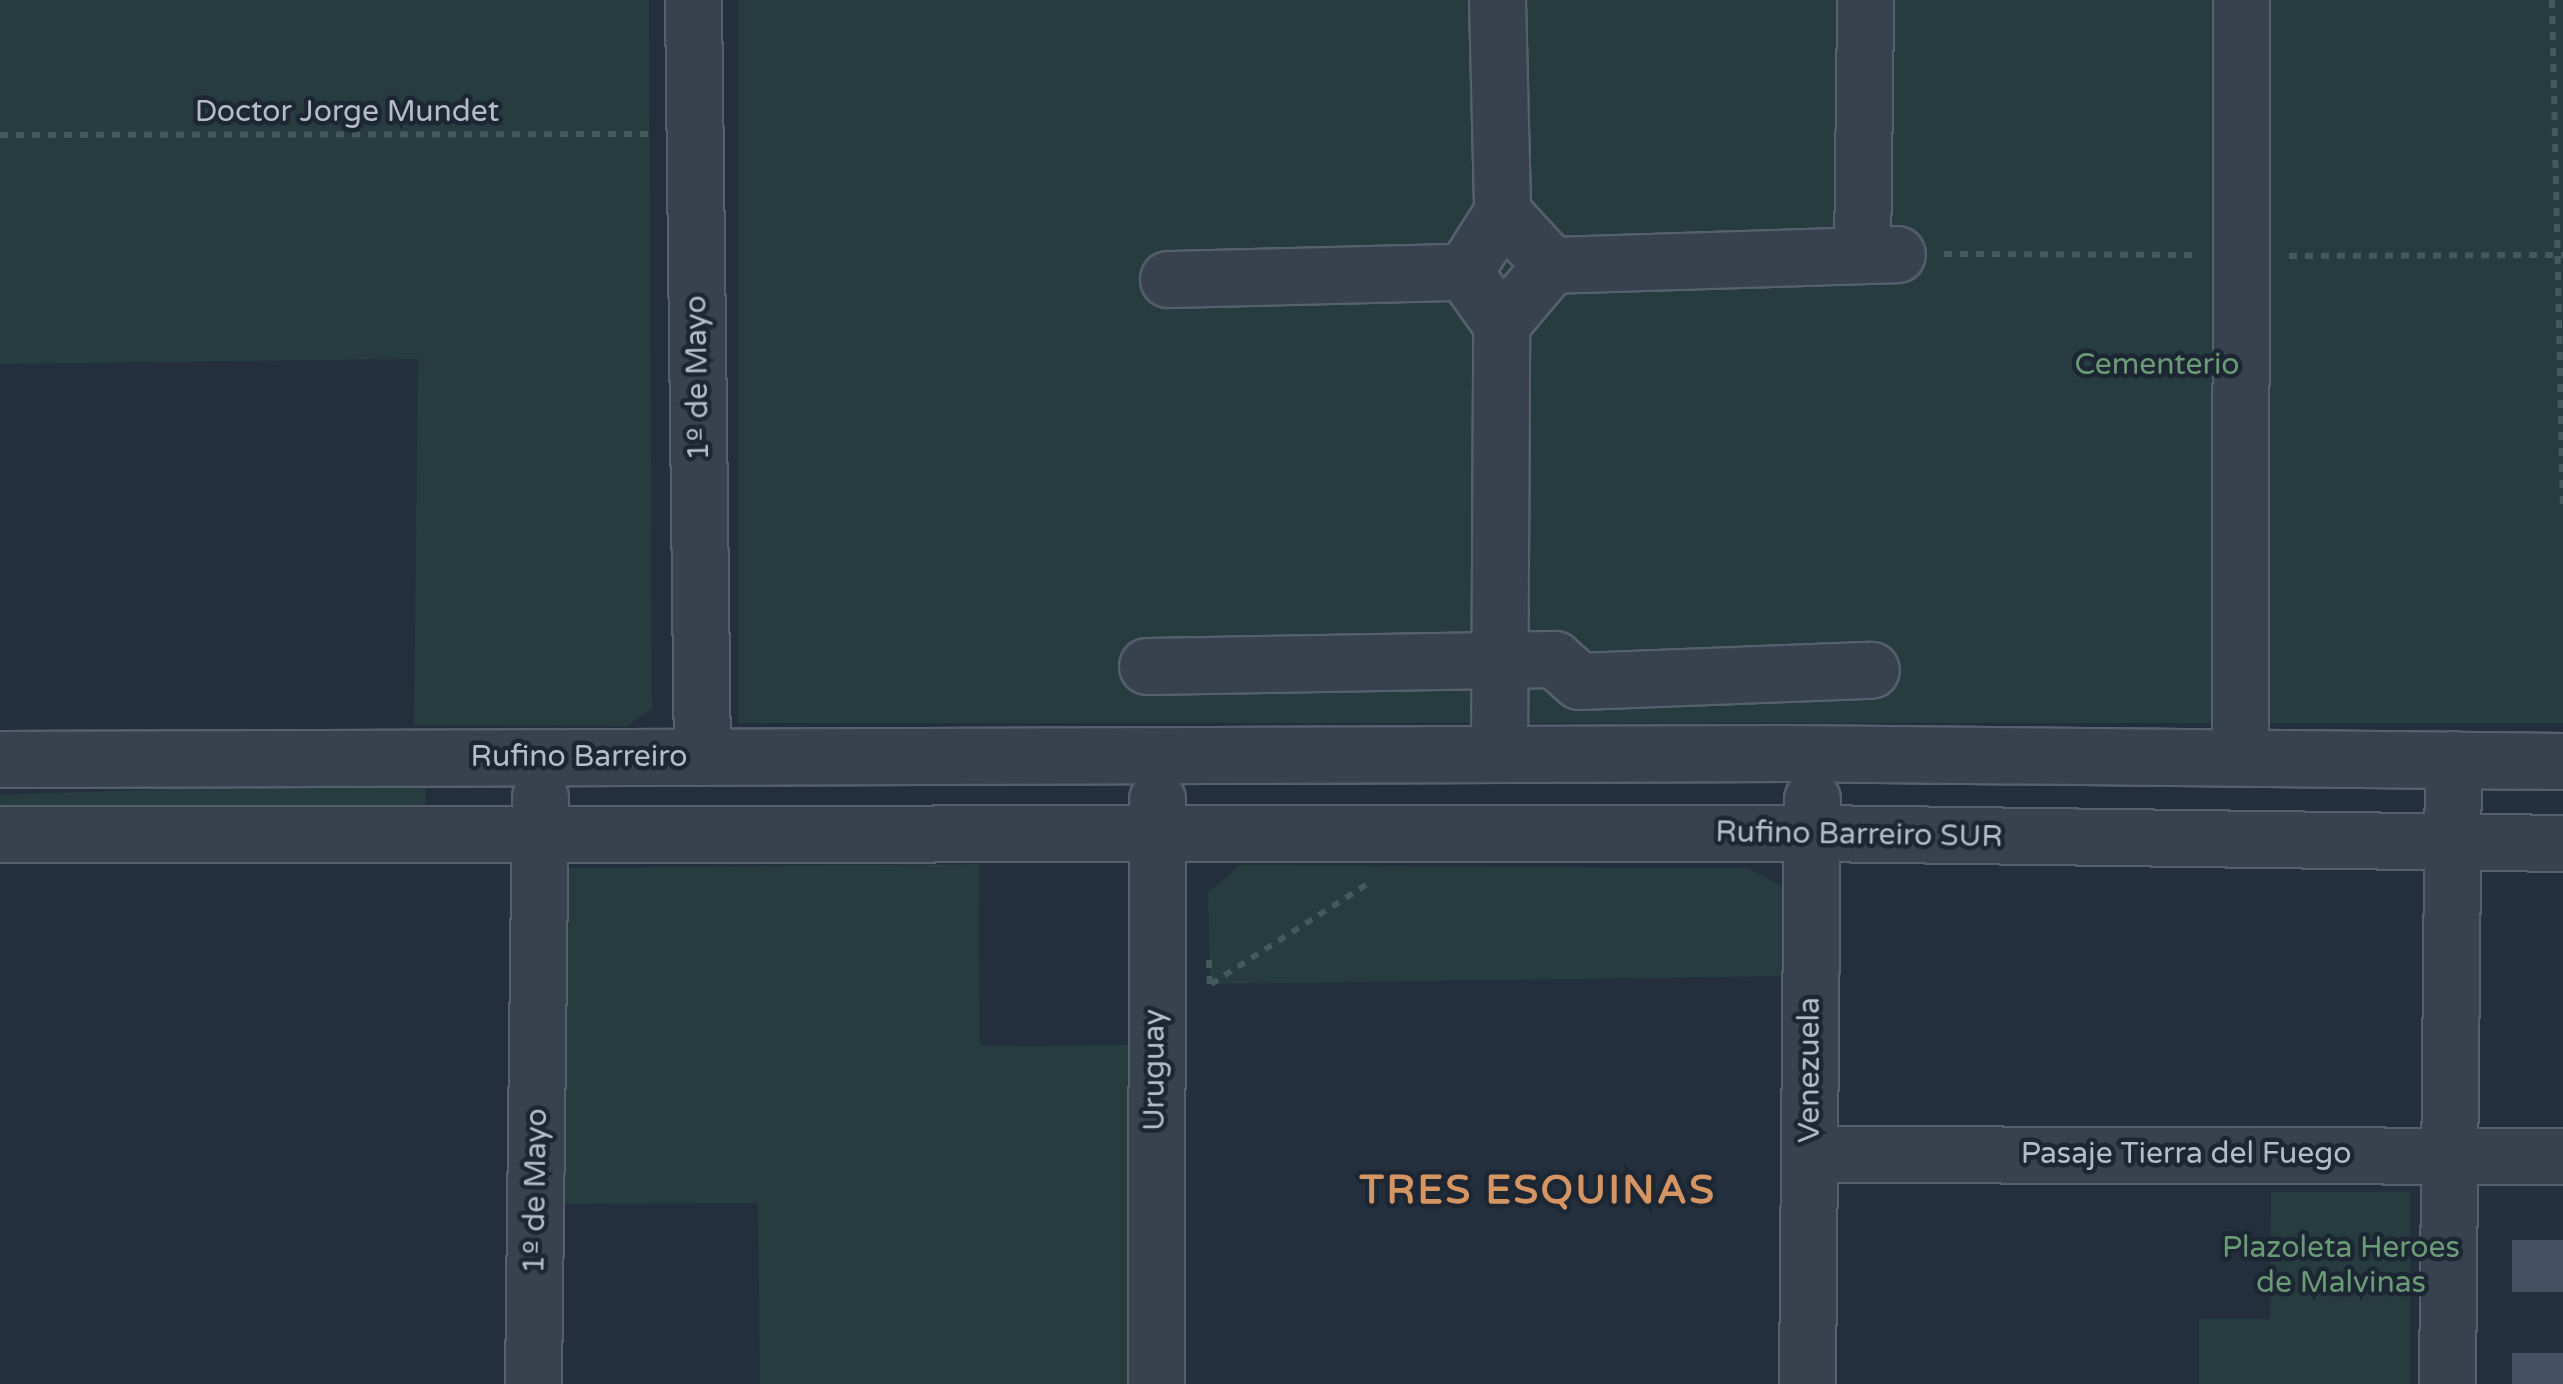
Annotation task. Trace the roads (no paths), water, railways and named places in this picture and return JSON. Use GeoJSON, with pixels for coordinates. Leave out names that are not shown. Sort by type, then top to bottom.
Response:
{"type":"FeatureCollection","features":[{"type":"Feature","properties":{"kind":"street","name":"1º de Mayo"},"geometry":{"type":"LineString","coordinates":[[693,0],[702,757]]}},
{"type":"Feature","properties":{"kind":"street"},"geometry":{"type":"LineString","coordinates":[[1464,272],[1502,212],[1497,0]]}},
{"type":"Feature","properties":{"kind":"street"},"geometry":{"type":"LineString","coordinates":[[1501,324],[1551,265],[1880,254],[1865,0]]}},
{"type":"Feature","properties":{"kind":"street"},"geometry":{"type":"LineString","coordinates":[[2240,756],[2242,0]]}},
{"type":"Feature","properties":{"kind":"street"},"geometry":{"type":"LineString","coordinates":[[1502,212],[1551,265]]}},
{"type":"Feature","properties":{"kind":"street"},"geometry":{"type":"LineString","coordinates":[[1168,279],[1464,272]]}},
{"type":"Feature","properties":{"kind":"street"},"geometry":{"type":"LineString","coordinates":[[1464,272],[1501,324],[1502,660],[1498,754]]}},
{"type":"Feature","properties":{"kind":"street"},"geometry":{"type":"LineString","coordinates":[[1147,666],[1554,659],[1579,681],[1871,670]]}},
{"type":"Feature","properties":{"kind":"street"},"geometry":{"type":"LineString","coordinates":[[1158,756],[2240,756],[2563,761]]}},
{"type":"Feature","properties":{"kind":"street","name":"Rufino Barreiro"},"geometry":{"type":"LineString","coordinates":[[0,760],[1158,756]]}},
{"type":"Feature","properties":{"kind":"street","name":"Uruguay"},"geometry":{"type":"LineString","coordinates":[[1156,1384],[1158,756]]}},
{"type":"Feature","properties":{"kind":"street","name":"Venezuela"},"geometry":{"type":"LineString","coordinates":[[1807,1384],[1812,756]]}},
{"type":"Feature","properties":{"kind":"street","name":"1º de Mayo"},"geometry":{"type":"LineString","coordinates":[[533,1384],[542,834],[538,758]]}},
{"type":"Feature","properties":{"kind":"street"},"geometry":{"type":"LineString","coordinates":[[2446,1384],[2453,758]]}},
{"type":"Feature","properties":{"kind":"street"},"geometry":{"type":"LineString","coordinates":[[0,834],[1155,834]]}},
{"type":"Feature","properties":{"kind":"street","name":"Rufino Barreiro SUR"},"geometry":{"type":"LineString","coordinates":[[1155,834],[1812,834],[2563,843]]}},
{"type":"Feature","properties":{"kind":"street","name":"Pasaje Tierra del Fuego"},"geometry":{"type":"LineString","coordinates":[[1810,1154],[2563,1156]]}},
{"type":"Feature","properties":{"kind":"district","name":"TRES ESQUINAS"},"geometry":{"type":"Point","coordinates":[1538,1190]}},
{"type":"Feature","properties":{"kind":"park label","name":"Cementerio"},"geometry":{"type":"Point","coordinates":[2157,365]}},
{"type":"Feature","properties":{"kind":"park label","name":"Plazoleta Heroes de Malvinas"},"geometry":{"type":"Point","coordinates":[2341,1265]}}]}
